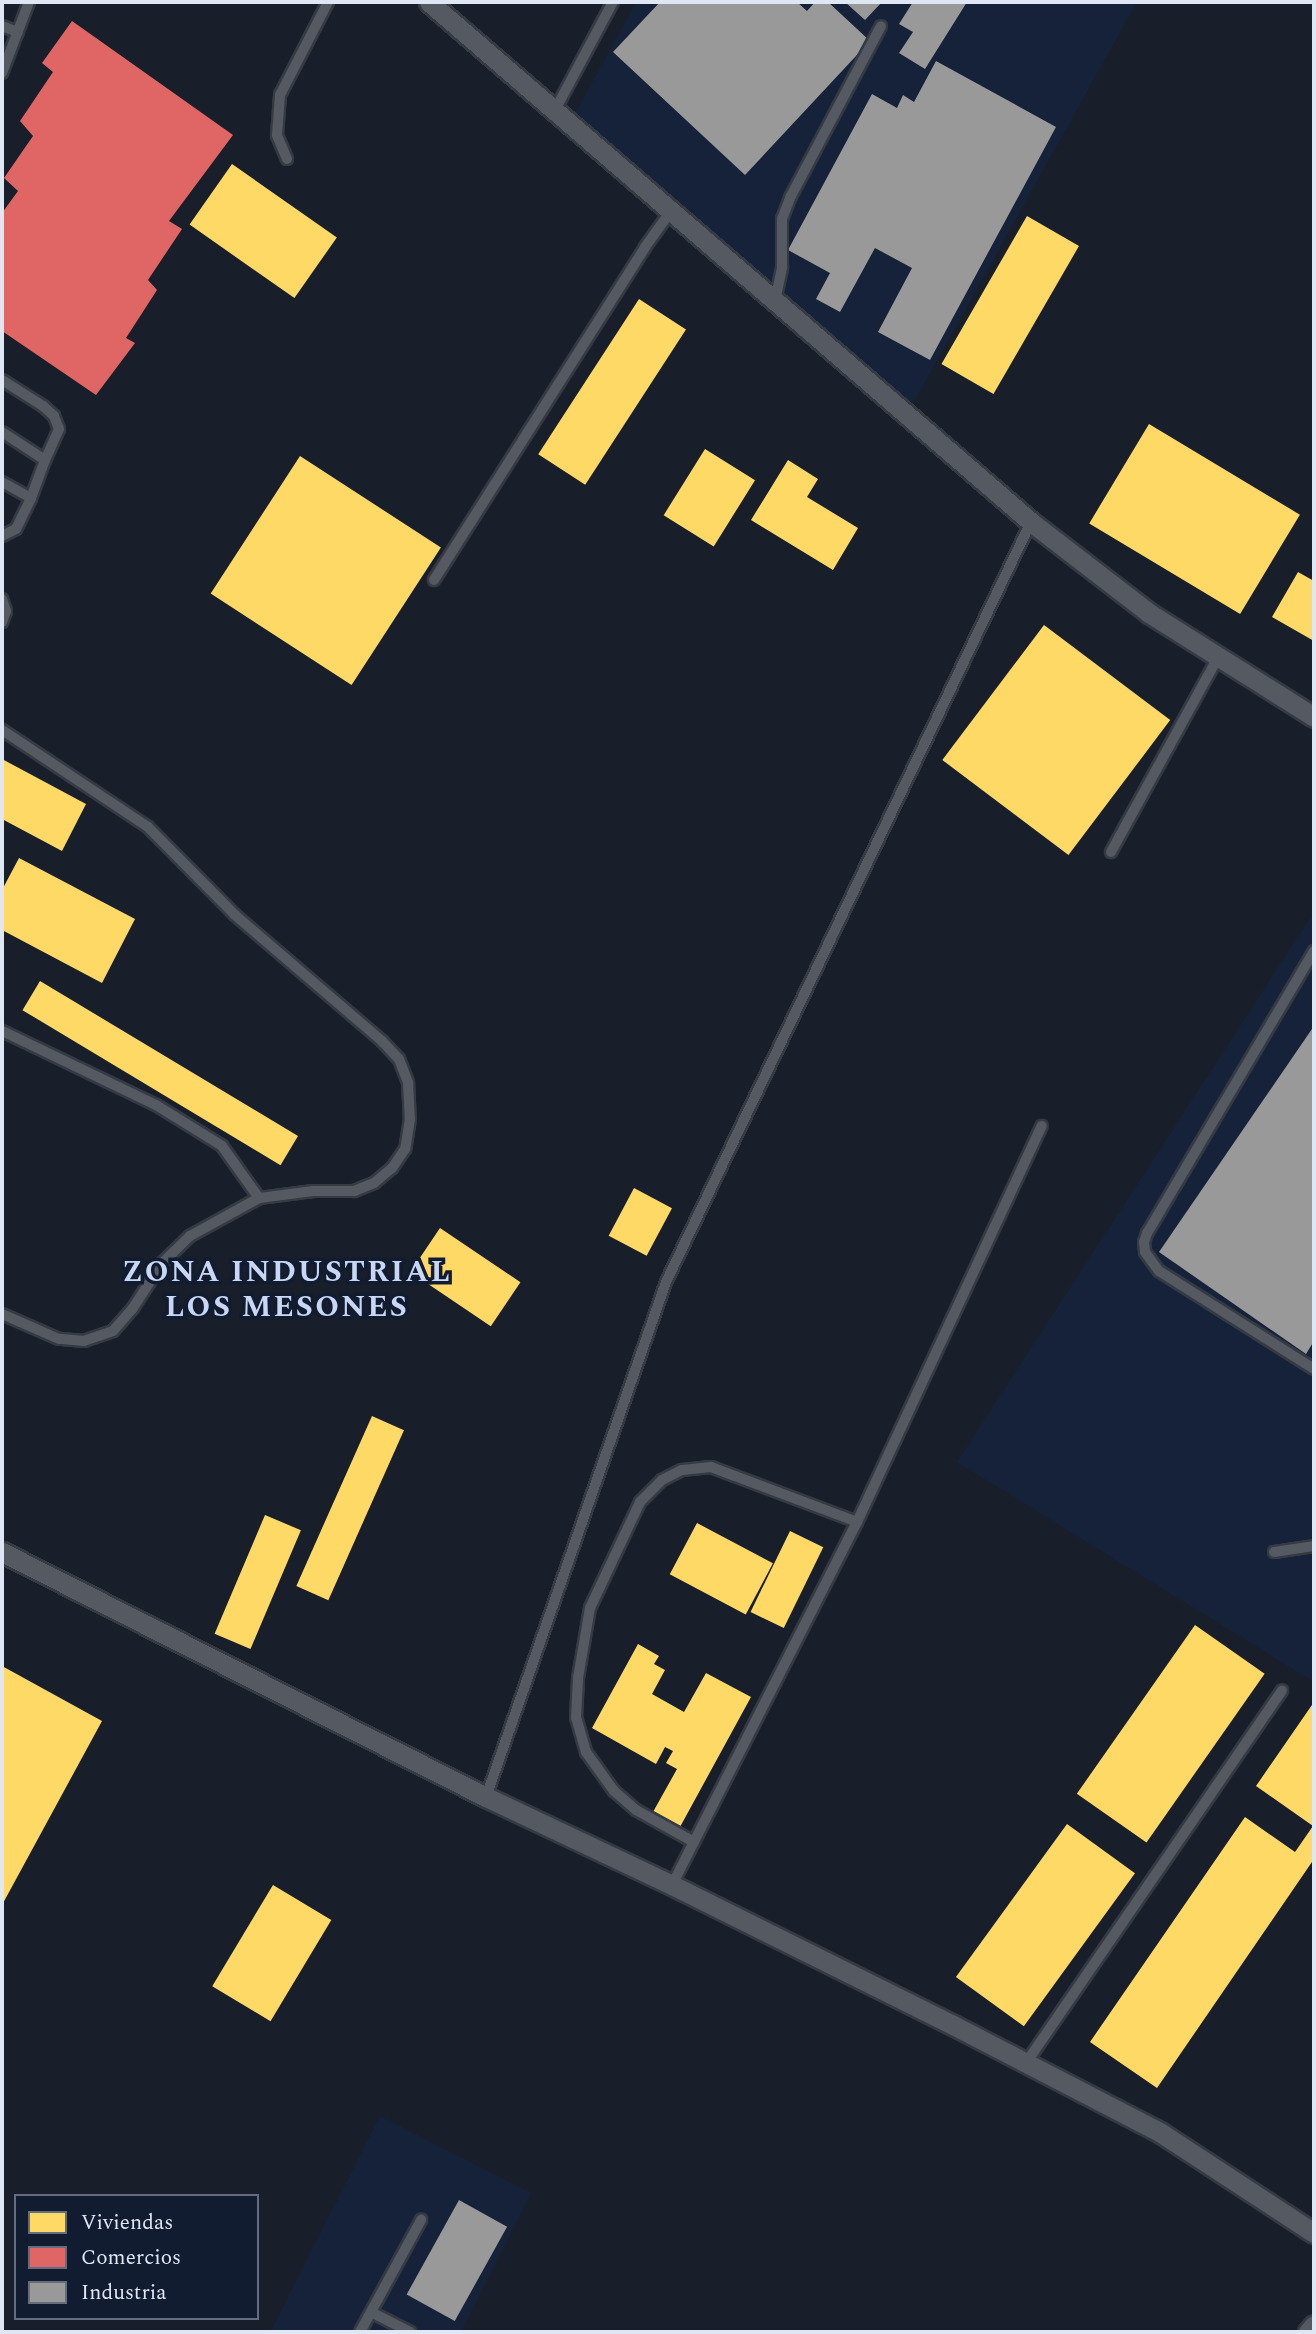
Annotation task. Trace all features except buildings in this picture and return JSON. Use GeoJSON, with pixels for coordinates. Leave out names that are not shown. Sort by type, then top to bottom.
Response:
{"type":"FeatureCollection","features":[{"type":"Feature","properties":{"kind":"street"},"geometry":{"type":"LineString","coordinates":[[429,2],[1031,522],[1149,613],[1314,717]]}},
{"type":"Feature","properties":{"kind":"street"},"geometry":{"type":"LineString","coordinates":[[2,1552],[486,1797],[672,1885],[1161,2133],[1314,2233]]}},
{"type":"Feature","properties":{"kind":"street"},"geometry":{"type":"LineString","coordinates":[[1308,2332],[1314,2325]]}},
{"type":"Feature","properties":{"kind":"lane"},"geometry":{"type":"LineString","coordinates":[[2,73],[29,2]]}},
{"type":"Feature","properties":{"kind":"lane"},"geometry":{"type":"LineString","coordinates":[[287,159],[277,135],[280,95],[328,2]]}},
{"type":"Feature","properties":{"kind":"lane"},"geometry":{"type":"LineString","coordinates":[[555,110],[613,2]]}},
{"type":"Feature","properties":{"kind":"lane"},"geometry":{"type":"LineString","coordinates":[[2,26],[18,33]]}},
{"type":"Feature","properties":{"kind":"lane"},"geometry":{"type":"LineString","coordinates":[[775,301],[782,267],[782,219],[791,196],[881,26]]}},
{"type":"Feature","properties":{"kind":"lane"},"geometry":{"type":"LineString","coordinates":[[434,580],[645,247],[671,211]]}},
{"type":"Feature","properties":{"kind":"lane"},"geometry":{"type":"LineString","coordinates":[[2,380],[54,416],[59,429],[32,498],[16,529],[2,536]]}},
{"type":"Feature","properties":{"kind":"lane"},"geometry":{"type":"LineString","coordinates":[[2,432],[45,460]]}},
{"type":"Feature","properties":{"kind":"lane"},"geometry":{"type":"LineString","coordinates":[[2,482],[32,498]]}},
{"type":"Feature","properties":{"kind":"lane"},"geometry":{"type":"LineString","coordinates":[[486,1797],[666,1282],[1031,522]]}},
{"type":"Feature","properties":{"kind":"lane"},"geometry":{"type":"LineString","coordinates":[[2,598],[6,611],[2,622]]}},
{"type":"Feature","properties":{"kind":"lane"},"geometry":{"type":"LineString","coordinates":[[1111,852],[1219,657]]}},
{"type":"Feature","properties":{"kind":"lane"},"geometry":{"type":"LineString","coordinates":[[2,730],[148,827],[235,915],[383,1041],[398,1059],[408,1083],[410,1119],[405,1149],[392,1168],[374,1183],[354,1191],[313,1191],[259,1198],[190,1236],[162,1263],[133,1308],[113,1331],[84,1341],[59,1339],[2,1314]]}},
{"type":"Feature","properties":{"kind":"lane"},"geometry":{"type":"LineString","coordinates":[[1314,951],[1153,1221],[1144,1242],[1145,1252],[1159,1271],[1314,1369]]}},
{"type":"Feature","properties":{"kind":"lane"},"geometry":{"type":"LineString","coordinates":[[2,1031],[156,1105],[222,1146],[259,1198]]}},
{"type":"Feature","properties":{"kind":"lane"},"geometry":{"type":"LineString","coordinates":[[672,1885],[857,1522],[1042,1126]]}},
{"type":"Feature","properties":{"kind":"lane"},"geometry":{"type":"LineString","coordinates":[[694,1842],[636,1810],[614,1791],[586,1752],[576,1718],[578,1678],[590,1608],[640,1502],[663,1480],[682,1470],[711,1467],[857,1522]]}},
{"type":"Feature","properties":{"kind":"lane"},"geometry":{"type":"LineString","coordinates":[[1274,1552],[1314,1546]]}},
{"type":"Feature","properties":{"kind":"lane"},"geometry":{"type":"LineString","coordinates":[[1026,2063],[1282,1691]]}},
{"type":"Feature","properties":{"kind":"lane"},"geometry":{"type":"LineString","coordinates":[[360,2332],[421,2220]]}},
{"type":"Feature","properties":{"kind":"lane"},"geometry":{"type":"LineString","coordinates":[[371,2312],[410,2332]]}},
{"type":"Feature","properties":{"kind":"shaded area"},"geometry":{"type":"Polygon","coordinates":[[[636,2],[1137,2],[910,409],[571,121],[636,2]]]}},
{"type":"Feature","properties":{"kind":"shaded area"},"geometry":{"type":"Polygon","coordinates":[[[1314,912],[1314,1682],[957,1462],[1314,912]]]}},
{"type":"Feature","properties":{"kind":"shaded area"},"geometry":{"type":"Polygon","coordinates":[[[380,2116],[531,2193],[461,2332],[270,2332],[380,2116]]]}},
{"type":"Feature","properties":{"kind":"district","name":"ZONA INDUSTRIAL LOS MESONES"},"geometry":{"type":"Point","coordinates":[287,1289]}}]}
